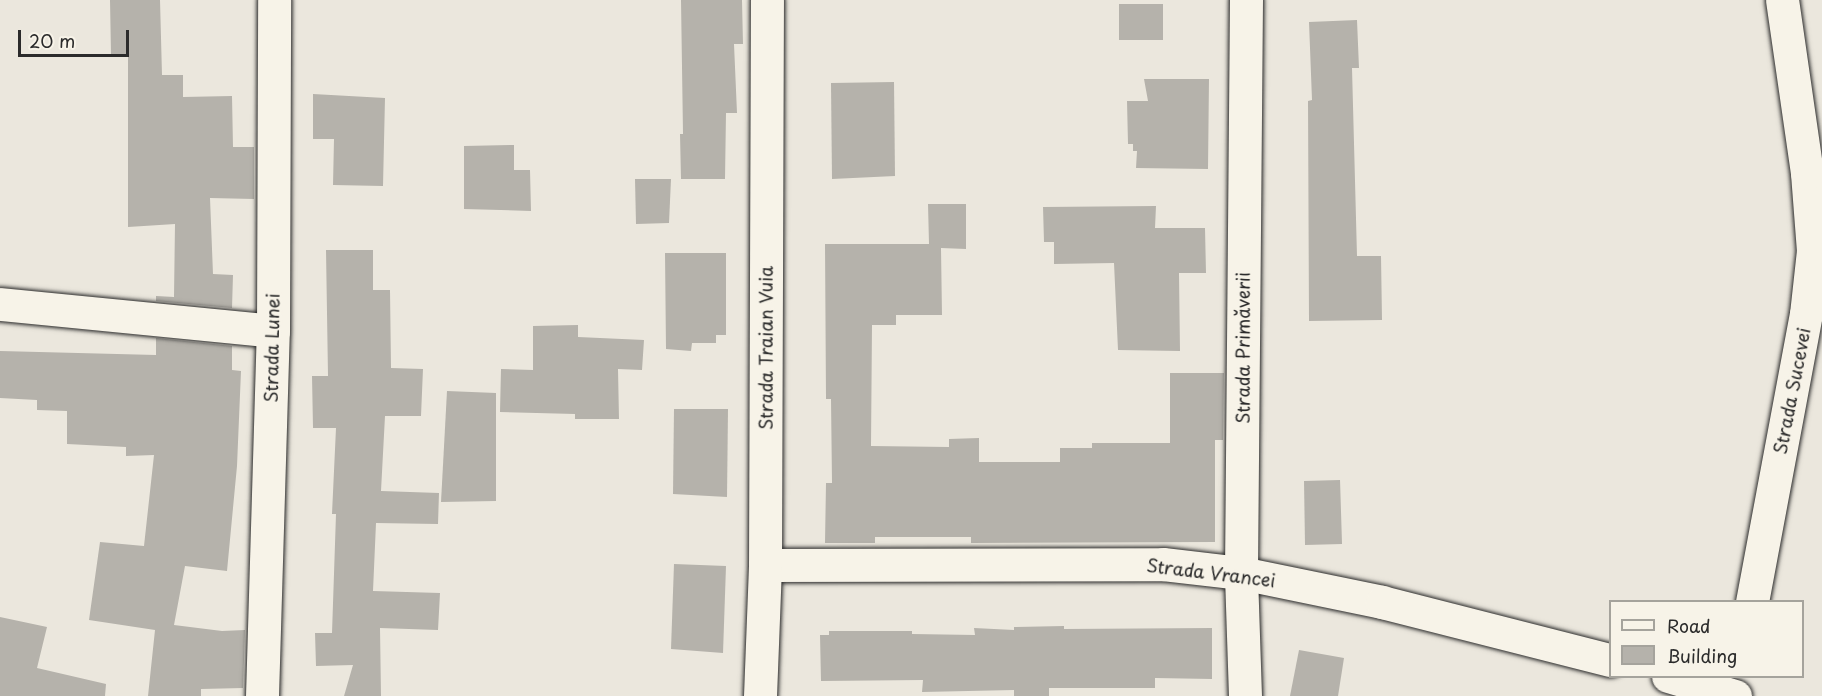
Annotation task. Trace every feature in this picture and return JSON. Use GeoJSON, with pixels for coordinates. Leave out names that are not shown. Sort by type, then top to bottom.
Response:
{"type":"FeatureCollection","features":[{"type":"Feature","properties":{"kind":"street","name":"Strada Lunei"},"geometry":{"type":"LineString","coordinates":[[262,696],[273,331],[274,0]]}},
{"type":"Feature","properties":{"kind":"street","name":"Strada Traian Vuia"},"geometry":{"type":"LineString","coordinates":[[760,696],[765,565],[767,0]]}},
{"type":"Feature","properties":{"kind":"street","name":"Strada Primăverii"},"geometry":{"type":"LineString","coordinates":[[1245,696],[1241,573],[1246,0]]}},
{"type":"Feature","properties":{"kind":"street","name":"Strada Sucevei"},"geometry":{"type":"LineString","coordinates":[[1752,600],[1818,253],[1817,217],[1782,0]]}},
{"type":"Feature","properties":{"kind":"street"},"geometry":{"type":"LineString","coordinates":[[0,304],[273,331]]}},
{"type":"Feature","properties":{"kind":"street","name":"Strada Vrancei"},"geometry":{"type":"LineString","coordinates":[[765,565],[1163,564],[1241,573],[1382,602],[1609,659]]}},
{"type":"Feature","properties":{"kind":"street"},"geometry":{"type":"LineString","coordinates":[[1675,678],[1735,696],[1738,678]]}},
{"type":"Feature","properties":{"kind":"building"},"geometry":{"type":"Polygon","coordinates":[[[110,0],[160,0],[162,75],[183,75],[183,97],[232,96],[233,147],[254,147],[254,199],[210,198],[213,274],[233,275],[232,308],[156,301],[156,296],[174,297],[175,224],[128,227],[128,55],[111,55],[110,0]]]}},
{"type":"Feature","properties":{"kind":"building"},"geometry":{"type":"Polygon","coordinates":[[[681,0],[742,0],[743,44],[734,44],[737,113],[726,113],[725,179],[681,179],[680,134],[683,134],[681,0]]]}},
{"type":"Feature","properties":{"kind":"building"},"geometry":{"type":"Polygon","coordinates":[[[1119,4],[1163,4],[1163,40],[1119,40],[1119,4]]]}},
{"type":"Feature","properties":{"kind":"building"},"geometry":{"type":"Polygon","coordinates":[[[1357,20],[1359,68],[1352,68],[1357,256],[1381,256],[1382,320],[1309,321],[1308,101],[1312,100],[1309,22],[1357,20]]]}},
{"type":"Feature","properties":{"kind":"building"},"geometry":{"type":"Polygon","coordinates":[[[1144,79],[1209,79],[1208,169],[1136,168],[1137,151],[1133,151],[1133,144],[1128,144],[1127,101],[1148,101],[1144,79]]]}},
{"type":"Feature","properties":{"kind":"building"},"geometry":{"type":"Polygon","coordinates":[[[894,82],[895,176],[832,179],[831,83],[894,82]]]}},
{"type":"Feature","properties":{"kind":"building"},"geometry":{"type":"Polygon","coordinates":[[[313,94],[385,98],[383,186],[333,185],[334,139],[313,139],[313,94]]]}},
{"type":"Feature","properties":{"kind":"building"},"geometry":{"type":"Polygon","coordinates":[[[514,145],[514,170],[530,170],[531,211],[464,209],[464,146],[514,145]]]}},
{"type":"Feature","properties":{"kind":"building"},"geometry":{"type":"Polygon","coordinates":[[[635,179],[671,179],[669,223],[636,224],[635,179]]]}},
{"type":"Feature","properties":{"kind":"building"},"geometry":{"type":"Polygon","coordinates":[[[928,204],[966,204],[966,249],[941,248],[942,315],[896,315],[896,325],[872,325],[871,446],[949,447],[949,439],[979,438],[979,462],[1060,462],[1060,448],[1092,448],[1092,443],[1170,443],[1170,373],[1224,373],[1223,440],[1215,440],[1215,542],[971,543],[971,537],[875,537],[875,543],[825,543],[826,483],[832,483],[831,399],[826,399],[825,244],[929,244],[928,204]]]}},
{"type":"Feature","properties":{"kind":"building"},"geometry":{"type":"Polygon","coordinates":[[[1156,206],[1155,228],[1205,228],[1206,273],[1179,273],[1180,351],[1118,350],[1114,263],[1054,264],[1054,242],[1044,242],[1043,207],[1156,206]]]}},
{"type":"Feature","properties":{"kind":"building"},"geometry":{"type":"Polygon","coordinates":[[[326,250],[373,250],[373,290],[390,290],[391,368],[423,369],[421,416],[385,416],[381,491],[439,493],[438,524],[376,523],[373,591],[440,593],[438,630],[380,628],[381,696],[344,696],[353,665],[316,666],[315,633],[332,633],[336,514],[332,514],[336,428],[313,428],[312,376],[328,376],[326,250]]]}},
{"type":"Feature","properties":{"kind":"building"},"geometry":{"type":"Polygon","coordinates":[[[665,253],[726,253],[726,335],[716,335],[716,343],[692,343],[691,351],[666,349],[665,253]]]}},
{"type":"Feature","properties":{"kind":"building"},"geometry":{"type":"Polygon","coordinates":[[[578,325],[578,337],[644,340],[642,370],[618,369],[619,419],[575,419],[575,414],[500,412],[501,369],[533,370],[533,326],[578,325]]]}},
{"type":"Feature","properties":{"kind":"building"},"geometry":{"type":"Polygon","coordinates":[[[156,338],[232,346],[232,370],[241,371],[237,466],[227,571],[185,566],[174,625],[222,631],[245,630],[243,688],[201,689],[201,696],[148,696],[155,630],[89,620],[100,542],[144,546],[154,455],[126,456],[126,447],[67,444],[67,411],[37,410],[37,400],[0,398],[0,351],[156,355],[156,338]]]}},
{"type":"Feature","properties":{"kind":"building"},"geometry":{"type":"Polygon","coordinates":[[[447,391],[496,393],[496,501],[441,502],[447,391]]]}},
{"type":"Feature","properties":{"kind":"building"},"geometry":{"type":"Polygon","coordinates":[[[674,409],[728,409],[727,497],[673,494],[674,409]]]}},
{"type":"Feature","properties":{"kind":"building"},"geometry":{"type":"Polygon","coordinates":[[[1340,480],[1342,544],[1305,545],[1304,481],[1340,480]]]}},
{"type":"Feature","properties":{"kind":"building"},"geometry":{"type":"Polygon","coordinates":[[[674,564],[726,566],[723,653],[671,649],[674,564]]]}},
{"type":"Feature","properties":{"kind":"building"},"geometry":{"type":"Polygon","coordinates":[[[0,617],[47,627],[37,668],[106,684],[105,696],[0,696],[0,617]]]}},
{"type":"Feature","properties":{"kind":"building"},"geometry":{"type":"Polygon","coordinates":[[[1064,626],[1064,629],[1212,628],[1212,679],[1155,678],[1155,688],[1049,688],[1049,696],[1014,696],[1014,690],[922,692],[923,680],[821,681],[820,635],[829,635],[829,631],[912,631],[912,634],[975,635],[974,628],[1014,630],[1014,627],[1064,626]]]}},
{"type":"Feature","properties":{"kind":"building"},"geometry":{"type":"Polygon","coordinates":[[[1299,650],[1344,658],[1338,696],[1290,696],[1299,650]]]}}]}
